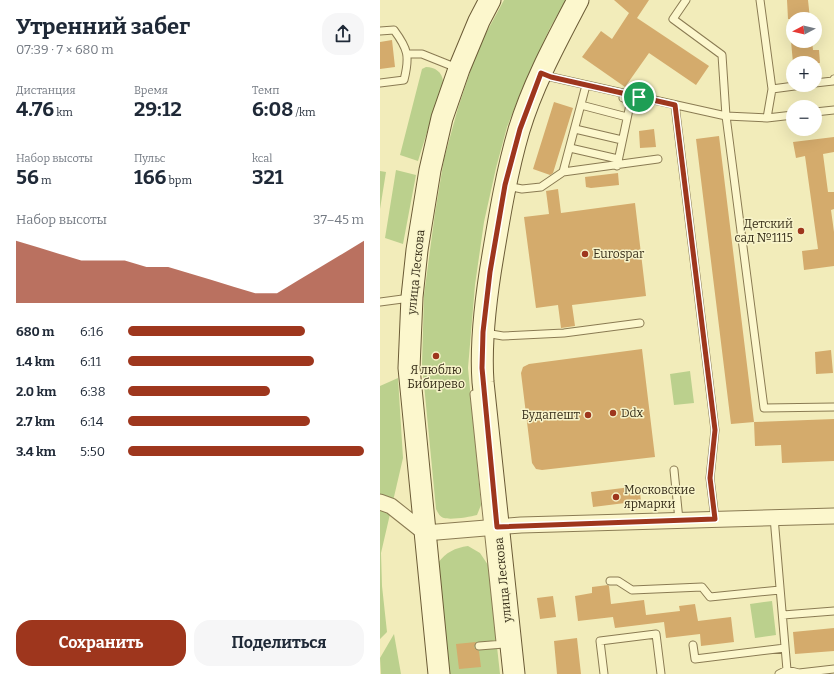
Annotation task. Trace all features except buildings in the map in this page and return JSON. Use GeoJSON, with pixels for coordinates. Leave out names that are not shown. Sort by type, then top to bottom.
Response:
{"type":"FeatureCollection","features":[{"type":"Feature","properties":{"kind":"main road","name":"улица Лескова"},"geometry":{"type":"LineString","coordinates":[[439,674],[428,532],[410,368],[412,297],[417,250],[430,170],[442,118],[459,69],[479,21],[490,0]]}},
{"type":"Feature","properties":{"kind":"main road","name":"улица Лескова"},"geometry":{"type":"LineString","coordinates":[[514,674],[504,646],[492,527],[482,375],[483,332],[490,272],[505,185],[520,129],[537,72],[572,2]]}},
{"type":"Feature","properties":{"kind":"street"},"geometry":{"type":"LineString","coordinates":[[380,502],[391,506],[428,532],[492,527],[834,516]]}},
{"type":"Feature","properties":{"kind":"lane"},"geometry":{"type":"LineString","coordinates":[[457,98],[474,47],[498,0]]}},
{"type":"Feature","properties":{"kind":"lane"},"geometry":{"type":"LineString","coordinates":[[686,0],[673,19],[722,55],[726,116],[764,408],[834,408]]}},
{"type":"Feature","properties":{"kind":"lane"},"geometry":{"type":"LineString","coordinates":[[760,0],[772,89],[767,118]]}},
{"type":"Feature","properties":{"kind":"lane"},"geometry":{"type":"LineString","coordinates":[[380,31],[394,30],[405,45],[408,65],[404,80],[380,82]]}},
{"type":"Feature","properties":{"kind":"lane"},"geometry":{"type":"LineString","coordinates":[[407,54],[422,54],[459,69]]}},
{"type":"Feature","properties":{"kind":"lane"},"geometry":{"type":"LineString","coordinates":[[537,72],[568,81],[726,116],[767,118],[786,116]]}},
{"type":"Feature","properties":{"kind":"lane","name":"улица Лескова"},"geometry":{"type":"LineString","coordinates":[[502,164],[513,128],[537,72]]}},
{"type":"Feature","properties":{"kind":"lane"},"geometry":{"type":"LineString","coordinates":[[822,82],[834,81],[834,79]]}},
{"type":"Feature","properties":{"kind":"lane"},"geometry":{"type":"LineString","coordinates":[[568,81],[585,89],[631,100],[617,162]]}},
{"type":"Feature","properties":{"kind":"lane"},"geometry":{"type":"LineString","coordinates":[[772,89],[786,87]]}},
{"type":"Feature","properties":{"kind":"lane"},"geometry":{"type":"LineString","coordinates":[[563,172],[585,89]]}},
{"type":"Feature","properties":{"kind":"lane"},"geometry":{"type":"LineString","coordinates":[[581,105],[627,117]]}},
{"type":"Feature","properties":{"kind":"lane"},"geometry":{"type":"LineString","coordinates":[[675,105],[715,430],[710,478],[715,519]]}},
{"type":"Feature","properties":{"kind":"lane"},"geometry":{"type":"LineString","coordinates":[[822,111],[834,110]]}},
{"type":"Feature","properties":{"kind":"lane"},"geometry":{"type":"LineString","coordinates":[[575,129],[622,140]]}},
{"type":"Feature","properties":{"kind":"lane"},"geometry":{"type":"LineString","coordinates":[[570,148],[617,162]]}},
{"type":"Feature","properties":{"kind":"lane"},"geometry":{"type":"LineString","coordinates":[[505,185],[522,189],[541,187],[563,172],[617,162],[658,159]]}},
{"type":"Feature","properties":{"kind":"lane"},"geometry":{"type":"LineString","coordinates":[[380,302],[412,297]]}},
{"type":"Feature","properties":{"kind":"lane"},"geometry":{"type":"LineString","coordinates":[[483,332],[503,336],[564,333],[640,323]]}},
{"type":"Feature","properties":{"kind":"lane","name":"улица Лескова"},"geometry":{"type":"LineString","coordinates":[[473,386],[492,527]]}},
{"type":"Feature","properties":{"kind":"lane"},"geometry":{"type":"LineString","coordinates":[[674,470],[679,520]]}},
{"type":"Feature","properties":{"kind":"lane","name":"улица Лескова"},"geometry":{"type":"LineString","coordinates":[[428,485],[428,532],[445,674]]}},
{"type":"Feature","properties":{"kind":"lane"},"geometry":{"type":"LineString","coordinates":[[774,517],[787,670]]}},
{"type":"Feature","properties":{"kind":"lane"},"geometry":{"type":"LineString","coordinates":[[610,581],[618,581],[632,590],[702,587],[710,597],[780,590]]}},
{"type":"Feature","properties":{"kind":"lane"},"geometry":{"type":"LineString","coordinates":[[783,615],[834,611]]}},
{"type":"Feature","properties":{"kind":"lane"},"geometry":{"type":"LineString","coordinates":[[604,674],[600,641],[656,634],[661,674]]}},
{"type":"Feature","properties":{"kind":"lane"},"geometry":{"type":"LineString","coordinates":[[694,645],[695,659],[785,648]]}},
{"type":"Feature","properties":{"kind":"lane"},"geometry":{"type":"LineString","coordinates":[[479,646],[504,646]]}},
{"type":"Feature","properties":{"kind":"lane"},"geometry":{"type":"LineString","coordinates":[[779,674],[787,670],[799,673],[834,669]]}},
{"type":"Feature","properties":{"kind":"green space"},"geometry":{"type":"Polygon","coordinates":[[[504,0],[566,0],[550,28],[522,89],[507,127],[496,168],[484,222],[475,285],[468,368],[481,505],[477,515],[447,519],[441,517],[436,509],[422,364],[424,295],[444,159],[458,108],[478,48],[504,0]]]}},
{"type":"Feature","properties":{"kind":"green space"},"geometry":{"type":"Polygon","coordinates":[[[426,67],[438,71],[443,81],[418,161],[400,155],[422,69],[426,67]]]}},
{"type":"Feature","properties":{"kind":"green space"},"geometry":{"type":"Polygon","coordinates":[[[396,170],[416,175],[403,244],[385,238],[396,170]]]}},
{"type":"Feature","properties":{"kind":"green space"},"geometry":{"type":"Polygon","coordinates":[[[380,171],[386,172],[380,209],[380,171]]]}},
{"type":"Feature","properties":{"kind":"green space"},"geometry":{"type":"Polygon","coordinates":[[[690,371],[694,403],[674,405],[670,374],[690,371]]]}},
{"type":"Feature","properties":{"kind":"green space"},"geometry":{"type":"Polygon","coordinates":[[[398,378],[403,458],[381,553],[382,586],[387,632],[380,639],[380,386],[398,378]]]}},
{"type":"Feature","properties":{"kind":"green space"},"geometry":{"type":"Polygon","coordinates":[[[468,546],[480,553],[488,565],[500,674],[448,674],[438,563],[451,551],[468,546]]]}},
{"type":"Feature","properties":{"kind":"green space"},"geometry":{"type":"Polygon","coordinates":[[[772,601],[776,635],[755,638],[750,604],[772,601]]]}},
{"type":"Feature","properties":{"kind":"green space"},"geometry":{"type":"Polygon","coordinates":[[[394,634],[401,674],[381,674],[380,658],[394,634]]]}},
{"type":"Feature","properties":{"kind":"place","name":"Детский сад №1115"},"geometry":{"type":"Point","coordinates":[801,231]}},
{"type":"Feature","properties":{"kind":"place","name":"Eurospar"},"geometry":{"type":"Point","coordinates":[585,254]}},
{"type":"Feature","properties":{"kind":"place","name":"Я люблю Бибирево"},"geometry":{"type":"Point","coordinates":[436,356]}},
{"type":"Feature","properties":{"kind":"place","name":"Ddx"},"geometry":{"type":"Point","coordinates":[613,413]}},
{"type":"Feature","properties":{"kind":"place","name":"Будапешт"},"geometry":{"type":"Point","coordinates":[588,415]}},
{"type":"Feature","properties":{"kind":"place","name":"Московские ярмарки"},"geometry":{"type":"Point","coordinates":[616,497]}},
{"type":"Feature","properties":{"kind":"route"},"geometry":{"type":"LineString","coordinates":[[541,73],[551,77],[639,97],[675,105],[715,430],[710,478],[715,519],[497,527],[483,382],[483,332],[490,272],[505,185],[520,129],[541,73]]}}]}
